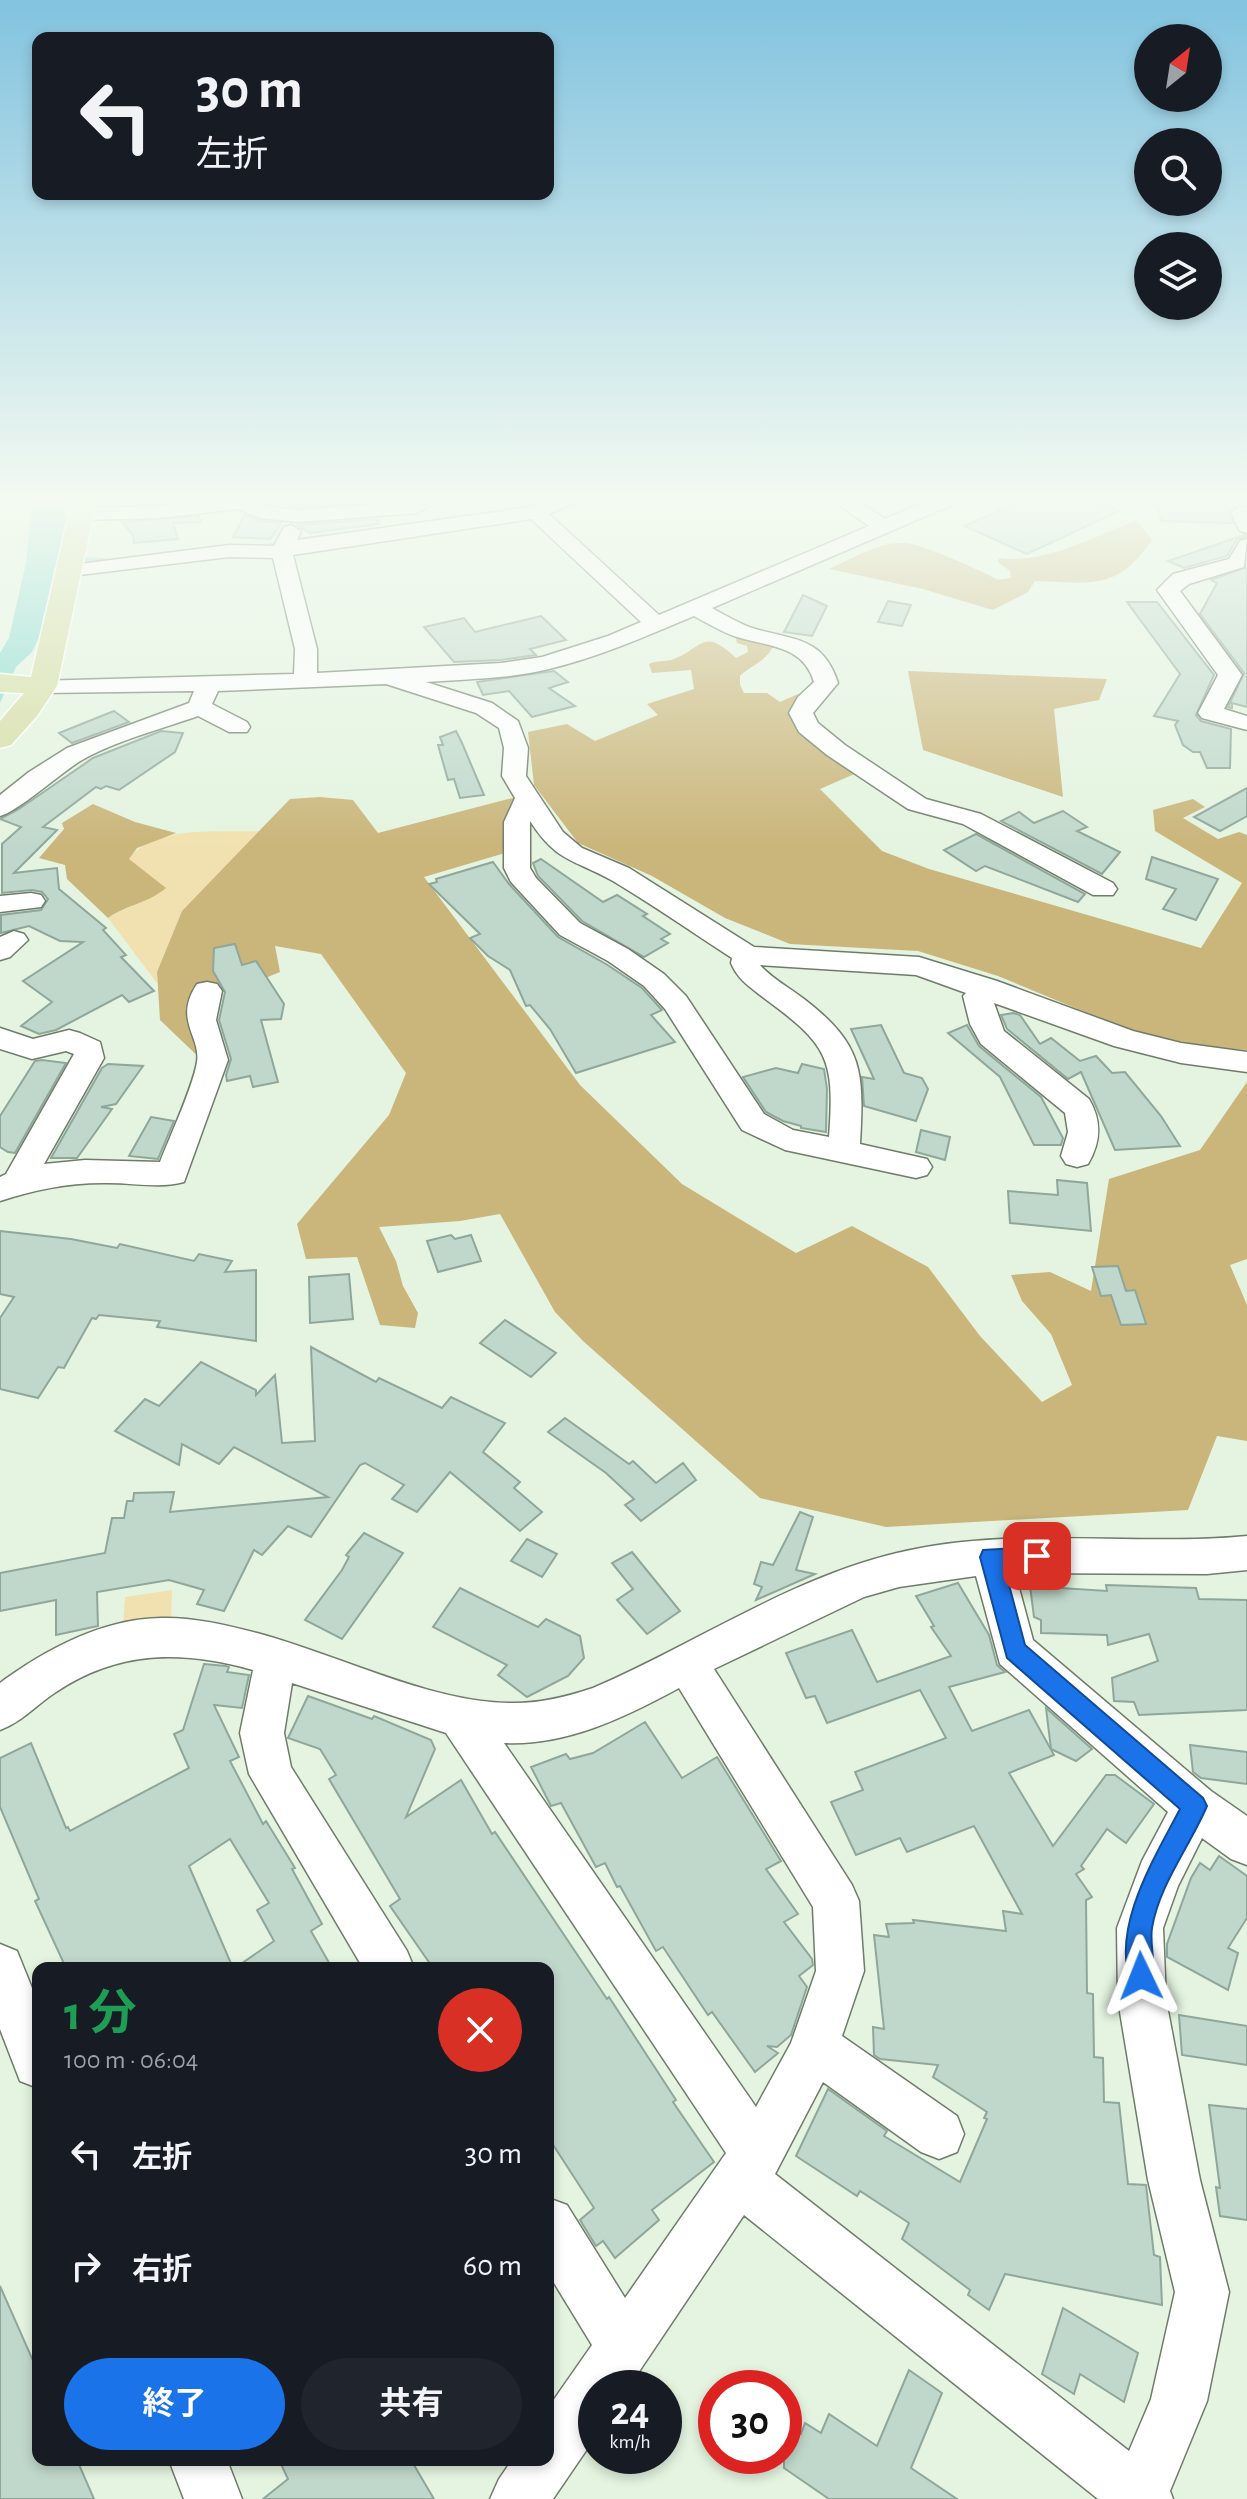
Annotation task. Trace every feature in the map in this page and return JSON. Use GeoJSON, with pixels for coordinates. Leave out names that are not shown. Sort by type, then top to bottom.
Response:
{"type":"FeatureCollection","features":[{"type":"Feature","properties":{"kind":"main road"},"geometry":{"type":"LineString","coordinates":[[0,739],[27,710],[21,685],[51,614]]}},
{"type":"Feature","properties":{"kind":"street"},"geometry":{"type":"LineString","coordinates":[[299,614],[306,649],[305,681]]}},
{"type":"Feature","properties":{"kind":"street"},"geometry":{"type":"LineString","coordinates":[[646,614],[656,624]]}},
{"type":"Feature","properties":{"kind":"street"},"geometry":{"type":"LineString","coordinates":[[21,685],[305,681],[501,670],[545,663],[588,651],[681,614]]}},
{"type":"Feature","properties":{"kind":"street"},"geometry":{"type":"LineString","coordinates":[[706,614],[743,633],[780,640],[812,652],[824,670],[826,683],[806,702],[801,713],[808,727],[836,750],[917,804],[972,819],[1103,889]]}},
{"type":"Feature","properties":{"kind":"street"},"geometry":{"type":"LineString","coordinates":[[1185,614],[1230,675],[1210,713],[1247,723]]}},
{"type":"Feature","properties":{"kind":"street"},"geometry":{"type":"LineString","coordinates":[[388,677],[484,708],[499,716],[510,726],[516,748],[514,776],[553,837],[573,854],[620,874],[747,955],[919,966],[1125,1039],[1181,1053],[1247,1062]]}},
{"type":"Feature","properties":{"kind":"street"},"geometry":{"type":"LineString","coordinates":[[0,808],[38,777],[76,753],[199,707],[209,684]]}},
{"type":"Feature","properties":{"kind":"street"},"geometry":{"type":"LineString","coordinates":[[199,707],[238,727]]}},
{"type":"Feature","properties":{"kind":"street"},"geometry":{"type":"LineString","coordinates":[[527,799],[517,822],[517,868],[524,882],[570,929],[618,955],[654,980],[676,1003],[753,1122],[785,1139],[844,1154],[846,1074],[842,1056],[831,1037],[749,972],[745,963],[747,955]]}},
{"type":"Feature","properties":{"kind":"street"},"geometry":{"type":"LineString","coordinates":[[0,904],[31,901]]}},
{"type":"Feature","properties":{"kind":"street"},"geometry":{"type":"LineString","coordinates":[[987,988],[978,996],[985,1024],[992,1037],[1078,1107],[1085,1122],[1084,1138],[1077,1156]]}},
{"type":"Feature","properties":{"kind":"street"},"geometry":{"type":"LineString","coordinates":[[9,1185],[101,1169],[172,1174],[213,1060],[201,1020],[207,991]]}},
{"type":"Feature","properties":{"kind":"street"},"geometry":{"type":"LineString","coordinates":[[0,1038],[32,1049],[69,1040],[89,1049],[89,1058],[9,1185]]}},
{"type":"Feature","properties":{"kind":"street"},"geometry":{"type":"LineString","coordinates":[[0,1710],[35,1681],[80,1655],[132,1640],[184,1637],[278,1668],[461,1718],[528,1723],[590,1709],[857,1581],[898,1568],[966,1557],[1207,1557],[1247,1553]]}},
{"type":"Feature","properties":{"kind":"street"},"geometry":{"type":"LineString","coordinates":[[991,1557],[1015,1651],[1195,1806],[1247,1843]]}},
{"type":"Feature","properties":{"kind":"street"},"geometry":{"type":"LineString","coordinates":[[554,2448],[748,2167],[814,2046],[840,1971],[836,1901],[686,1662]]}},
{"type":"Feature","properties":{"kind":"street"},"geometry":{"type":"LineString","coordinates":[[278,1668],[262,1733],[271,1774],[386,1962]]}},
{"type":"Feature","properties":{"kind":"street"},"geometry":{"type":"LineString","coordinates":[[461,1718],[748,2167],[1141,2497],[1179,2401],[1202,2292],[1174,2180],[1142,2000],[1140,1928],[1158,1877],[1195,1806]]}},
{"type":"Feature","properties":{"kind":"street"},"geometry":{"type":"LineString","coordinates":[[0,1968],[32,2048]]}},
{"type":"Feature","properties":{"kind":"street"},"geometry":{"type":"LineString","coordinates":[[814,2046],[939,2134]]}},
{"type":"Feature","properties":{"kind":"street"},"geometry":{"type":"LineString","coordinates":[[554,2234],[623,2346]]}},
{"type":"Feature","properties":{"kind":"street"},"geometry":{"type":"LineString","coordinates":[[200,2466],[213,2499]]}},
{"type":"Feature","properties":{"kind":"street"},"geometry":{"type":"LineString","coordinates":[[519,2499],[542,2466]]}},
{"type":"Feature","properties":{"kind":"shaded area"},"geometry":{"type":"Polygon","coordinates":[[[741,634],[784,646],[772,648],[740,676],[744,693],[767,693],[780,702],[798,694],[805,696],[793,714],[859,772],[820,789],[882,851],[929,869],[1201,948],[1242,883],[1155,831],[1153,810],[1193,799],[1205,807],[1183,818],[1218,839],[1239,832],[1247,835],[1247,1050],[1211,1048],[1128,1030],[998,976],[918,951],[790,944],[725,918],[652,876],[578,843],[534,785],[528,732],[567,724],[595,741],[658,715],[647,704],[694,689],[691,670],[652,673],[649,664],[674,659],[704,642],[717,643],[736,658],[748,652],[747,646],[737,643],[736,639],[741,634]]]}},
{"type":"Feature","properties":{"kind":"shaded area"},"geometry":{"type":"Polygon","coordinates":[[[908,671],[1107,679],[1099,700],[1054,709],[1063,797],[923,750],[908,671]]]}},
{"type":"Feature","properties":{"kind":"shaded area"},"geometry":{"type":"Polygon","coordinates":[[[520,796],[505,853],[424,877],[580,1085],[682,1184],[796,1253],[852,1226],[928,1267],[980,1336],[1042,1402],[1072,1385],[1051,1334],[1022,1301],[1011,1275],[1050,1272],[1091,1291],[1109,1179],[1200,1150],[1247,1082],[1247,1259],[1230,1265],[1247,1305],[1247,1441],[1217,1436],[1188,1510],[886,1527],[760,1498],[583,1341],[555,1312],[500,1214],[460,1221],[379,1227],[396,1261],[403,1286],[418,1313],[415,1328],[380,1325],[357,1257],[306,1259],[297,1224],[389,1115],[406,1073],[321,954],[275,946],[280,972],[228,993],[202,987],[206,1064],[160,1020],[157,972],[182,911],[290,799],[320,797],[353,800],[378,833],[520,796]]]}},
{"type":"Feature","properties":{"kind":"shaded area"},"geometry":{"type":"Polygon","coordinates":[[[93,804],[135,822],[176,833],[137,848],[129,859],[166,888],[108,918],[67,879],[65,865],[39,858],[64,829],[62,823],[93,804]]]}},
{"type":"Feature","properties":{"kind":"shaded area"},"geometry":{"type":"Polygon","coordinates":[[[262,831],[182,911],[157,972],[157,983],[108,918],[165,888],[128,859],[140,848],[172,835],[262,831]]]}},
{"type":"Feature","properties":{"kind":"shaded area"},"geometry":{"type":"Polygon","coordinates":[[[172,1590],[171,1619],[123,1626],[125,1597],[172,1590]]]}},
{"type":"Feature","properties":{"kind":"water"},"geometry":{"type":"Polygon","coordinates":[[[15,614],[47,614],[32,652],[16,667],[0,703],[0,653],[9,638],[15,614]]]}},
{"type":"Feature","properties":{"kind":"building"},"geometry":{"type":"Polygon","coordinates":[[[793,614],[823,614],[812,636],[784,632],[793,614]]]}},
{"type":"Feature","properties":{"kind":"building"},"geometry":{"type":"Polygon","coordinates":[[[882,614],[907,614],[902,626],[878,622],[882,614]]]}},
{"type":"Feature","properties":{"kind":"building"},"geometry":{"type":"Polygon","coordinates":[[[1136,614],[1166,614],[1214,675],[1196,715],[1201,721],[1231,729],[1230,768],[1207,768],[1200,752],[1193,752],[1183,745],[1175,725],[1178,721],[1154,716],[1180,674],[1136,614]]]}},
{"type":"Feature","properties":{"kind":"building"},"geometry":{"type":"Polygon","coordinates":[[[1200,614],[1247,614],[1247,707],[1232,703],[1232,708],[1228,707],[1244,673],[1200,614]]]}},
{"type":"Feature","properties":{"kind":"building"},"geometry":{"type":"Polygon","coordinates":[[[541,616],[566,640],[530,649],[536,655],[501,660],[454,662],[424,627],[464,618],[475,632],[541,616]]]}},
{"type":"Feature","properties":{"kind":"building"},"geometry":{"type":"Polygon","coordinates":[[[554,671],[568,682],[549,688],[575,706],[532,717],[509,691],[483,695],[477,682],[554,671]]]}},
{"type":"Feature","properties":{"kind":"building"},"geometry":{"type":"Polygon","coordinates":[[[114,711],[129,722],[72,743],[59,733],[114,711]]]}},
{"type":"Feature","properties":{"kind":"building"},"geometry":{"type":"Polygon","coordinates":[[[161,731],[183,733],[175,752],[119,790],[96,787],[43,827],[57,830],[14,873],[57,868],[59,889],[106,928],[103,930],[126,955],[121,957],[154,991],[129,1002],[122,995],[56,1030],[39,1034],[21,1026],[52,1002],[23,981],[83,942],[60,941],[29,926],[1,933],[1,915],[41,910],[48,899],[42,892],[32,890],[2,893],[2,844],[21,827],[0,819],[93,758],[161,731]]]}},
{"type":"Feature","properties":{"kind":"building"},"geometry":{"type":"Polygon","coordinates":[[[456,731],[484,795],[460,798],[454,779],[448,780],[438,745],[443,745],[440,737],[456,731]]]}},
{"type":"Feature","properties":{"kind":"building"},"geometry":{"type":"Polygon","coordinates":[[[1247,788],[1247,816],[1220,831],[1194,817],[1247,788]]]}},
{"type":"Feature","properties":{"kind":"building"},"geometry":{"type":"Polygon","coordinates":[[[1063,811],[1087,827],[1077,831],[1120,852],[1102,874],[1001,821],[1019,812],[1034,823],[1063,811]]]}},
{"type":"Feature","properties":{"kind":"building"},"geometry":{"type":"Polygon","coordinates":[[[976,834],[1085,894],[1078,902],[985,866],[976,871],[944,850],[976,834]]]}},
{"type":"Feature","properties":{"kind":"building"},"geometry":{"type":"Polygon","coordinates":[[[1152,857],[1218,879],[1196,920],[1163,909],[1176,889],[1146,879],[1152,857]]]}},
{"type":"Feature","properties":{"kind":"building"},"geometry":{"type":"Polygon","coordinates":[[[541,859],[603,902],[617,895],[647,914],[643,916],[670,934],[661,939],[668,943],[644,957],[582,921],[538,876],[533,863],[541,859]]]}},
{"type":"Feature","properties":{"kind":"building"},"geometry":{"type":"Polygon","coordinates":[[[493,862],[558,937],[642,988],[662,1010],[651,1015],[675,1042],[576,1073],[550,1029],[530,1005],[526,1006],[510,970],[488,956],[470,938],[480,934],[429,884],[437,882],[436,879],[493,862]]]}},
{"type":"Feature","properties":{"kind":"building"},"geometry":{"type":"Polygon","coordinates":[[[235,944],[242,965],[256,961],[284,1004],[281,1019],[261,1020],[278,1082],[253,1087],[250,1076],[227,1081],[231,1059],[219,1020],[225,992],[213,971],[214,948],[235,944]]]}},
{"type":"Feature","properties":{"kind":"building"},"geometry":{"type":"Polygon","coordinates":[[[1001,1015],[1020,1015],[1040,1044],[1051,1038],[1080,1061],[1096,1056],[1112,1073],[1125,1072],[1161,1116],[1180,1146],[1115,1150],[1081,1072],[1068,1079],[1007,1029],[1001,1015]]]}},
{"type":"Feature","properties":{"kind":"building"},"geometry":{"type":"Polygon","coordinates":[[[881,1025],[904,1073],[922,1078],[928,1089],[916,1121],[864,1106],[862,1077],[874,1079],[851,1029],[881,1025]]]}},
{"type":"Feature","properties":{"kind":"building"},"geometry":{"type":"Polygon","coordinates":[[[967,1025],[979,1046],[1041,1097],[1063,1138],[1061,1145],[1034,1145],[1000,1077],[948,1033],[967,1025]]]}},
{"type":"Feature","properties":{"kind":"building"},"geometry":{"type":"Polygon","coordinates":[[[35,1061],[66,1063],[15,1153],[8,1152],[0,1147],[0,1116],[35,1061]]]}},
{"type":"Feature","properties":{"kind":"building"},"geometry":{"type":"Polygon","coordinates":[[[108,1064],[143,1066],[116,1104],[101,1107],[112,1109],[77,1158],[51,1158],[102,1068],[108,1064]]]}},
{"type":"Feature","properties":{"kind":"building"},"geometry":{"type":"Polygon","coordinates":[[[802,1064],[824,1069],[826,1132],[801,1128],[766,1112],[743,1077],[776,1068],[798,1073],[802,1064]]]}},
{"type":"Feature","properties":{"kind":"building"},"geometry":{"type":"Polygon","coordinates":[[[151,1117],[174,1121],[158,1159],[129,1156],[151,1117]]]}},
{"type":"Feature","properties":{"kind":"building"},"geometry":{"type":"Polygon","coordinates":[[[921,1130],[950,1137],[945,1160],[916,1152],[921,1130]]]}},
{"type":"Feature","properties":{"kind":"building"},"geometry":{"type":"Polygon","coordinates":[[[1057,1180],[1087,1183],[1091,1231],[1010,1223],[1008,1191],[1058,1195],[1057,1180]]]}},
{"type":"Feature","properties":{"kind":"building"},"geometry":{"type":"Polygon","coordinates":[[[0,1231],[117,1248],[120,1244],[194,1261],[199,1254],[232,1261],[225,1272],[256,1270],[256,1341],[157,1327],[160,1321],[99,1315],[96,1319],[92,1318],[64,1368],[58,1367],[38,1398],[0,1389],[0,1318],[14,1297],[0,1294],[0,1231]]]}},
{"type":"Feature","properties":{"kind":"building"},"geometry":{"type":"Polygon","coordinates":[[[451,1235],[455,1239],[471,1235],[481,1261],[438,1272],[427,1241],[451,1235]]]}},
{"type":"Feature","properties":{"kind":"building"},"geometry":{"type":"Polygon","coordinates":[[[1118,1266],[1126,1291],[1135,1290],[1146,1324],[1121,1325],[1111,1295],[1101,1296],[1092,1267],[1118,1266]]]}},
{"type":"Feature","properties":{"kind":"building"},"geometry":{"type":"Polygon","coordinates":[[[349,1274],[353,1319],[310,1323],[309,1277],[349,1274]]]}},
{"type":"Feature","properties":{"kind":"building"},"geometry":{"type":"Polygon","coordinates":[[[505,1320],[556,1353],[531,1377],[480,1343],[505,1320]]]}},
{"type":"Feature","properties":{"kind":"building"},"geometry":{"type":"Polygon","coordinates":[[[311,1347],[376,1382],[379,1378],[442,1408],[451,1397],[505,1423],[483,1452],[520,1482],[514,1488],[542,1512],[520,1531],[450,1472],[417,1512],[392,1499],[404,1485],[365,1463],[360,1465],[311,1537],[288,1526],[262,1555],[254,1550],[224,1611],[197,1604],[204,1590],[169,1580],[97,1592],[98,1626],[56,1635],[56,1600],[0,1611],[0,1573],[105,1553],[112,1518],[124,1518],[127,1501],[133,1501],[134,1493],[174,1492],[170,1512],[328,1497],[234,1447],[219,1464],[182,1444],[179,1465],[115,1431],[145,1399],[159,1406],[201,1362],[256,1390],[256,1395],[275,1375],[282,1443],[315,1441],[311,1347]]]}},
{"type":"Feature","properties":{"kind":"building"},"geometry":{"type":"Polygon","coordinates":[[[565,1418],[629,1464],[633,1461],[656,1483],[683,1463],[696,1480],[641,1521],[625,1505],[634,1499],[606,1473],[548,1432],[565,1418]]]}},
{"type":"Feature","properties":{"kind":"building"},"geometry":{"type":"Polygon","coordinates":[[[800,1512],[813,1517],[796,1570],[815,1574],[756,1600],[762,1587],[754,1584],[761,1562],[773,1565],[800,1512]]]}},
{"type":"Feature","properties":{"kind":"building"},"geometry":{"type":"Polygon","coordinates":[[[364,1533],[403,1553],[342,1639],[305,1620],[342,1570],[349,1557],[346,1555],[364,1533]]]}},
{"type":"Feature","properties":{"kind":"building"},"geometry":{"type":"Polygon","coordinates":[[[527,1539],[557,1554],[542,1577],[511,1561],[527,1539]]]}},
{"type":"Feature","properties":{"kind":"building"},"geometry":{"type":"Polygon","coordinates":[[[632,1552],[680,1611],[647,1634],[617,1600],[633,1589],[612,1563],[632,1552]]]}},
{"type":"Feature","properties":{"kind":"building"},"geometry":{"type":"Polygon","coordinates":[[[958,1583],[989,1635],[997,1665],[1005,1672],[949,1687],[972,1731],[1029,1710],[1054,1755],[1009,1773],[1053,1846],[1106,1775],[1115,1775],[1154,1804],[1126,1843],[1107,1829],[1081,1866],[1084,1869],[1076,1874],[1092,1897],[1086,1900],[1087,1993],[1093,1994],[1094,2057],[1103,2058],[1104,2102],[1119,2103],[1128,2184],[1146,2185],[1154,2255],[1160,2257],[1162,2305],[1005,2274],[989,2310],[968,2295],[970,2290],[902,2239],[909,2223],[860,2191],[857,2196],[796,2156],[828,2089],[887,2131],[884,2136],[960,2182],[987,2119],[984,2118],[987,2112],[933,2077],[938,2065],[880,2059],[874,2055],[873,2027],[884,2029],[874,1935],[889,1937],[886,1924],[914,1923],[913,1920],[1006,1931],[1003,1911],[1022,1914],[974,1826],[907,1852],[900,1838],[856,1855],[831,1802],[863,1790],[855,1772],[946,1738],[920,1690],[827,1723],[815,1696],[806,1698],[786,1653],[852,1630],[877,1682],[951,1656],[931,1627],[934,1626],[916,1596],[958,1583]]]}},
{"type":"Feature","properties":{"kind":"building"},"geometry":{"type":"Polygon","coordinates":[[[1106,1585],[1196,1588],[1199,1599],[1247,1600],[1247,1710],[1139,1715],[1134,1702],[1114,1701],[1112,1678],[1158,1661],[1149,1634],[1108,1645],[1107,1635],[1041,1633],[1041,1620],[1034,1617],[1030,1586],[1107,1591],[1106,1585]]]}},
{"type":"Feature","properties":{"kind":"building"},"geometry":{"type":"Polygon","coordinates":[[[460,1588],[538,1627],[546,1619],[580,1636],[584,1658],[568,1676],[527,1697],[498,1675],[507,1665],[433,1627],[460,1588]]]}},
{"type":"Feature","properties":{"kind":"building"},"geometry":{"type":"Polygon","coordinates":[[[204,1664],[226,1666],[229,1667],[227,1672],[249,1675],[242,1708],[214,1705],[239,1757],[230,1761],[263,1824],[266,1821],[295,1868],[292,1869],[322,1924],[311,1931],[329,1962],[244,1962],[274,1941],[257,1910],[269,1903],[230,1839],[189,1866],[230,1962],[63,1962],[35,1901],[39,1899],[0,1807],[0,1758],[31,1743],[66,1828],[70,1831],[189,1768],[174,1734],[183,1730],[204,1664]]]}},
{"type":"Feature","properties":{"kind":"building"},"geometry":{"type":"Polygon","coordinates":[[[308,1696],[372,1719],[374,1716],[431,1740],[435,1749],[406,1817],[461,1780],[492,1834],[495,1832],[676,2100],[673,2102],[714,2162],[652,2210],[659,2220],[615,2258],[603,2241],[596,2246],[580,2220],[594,2208],[554,2146],[554,1962],[429,1962],[390,1906],[400,1899],[329,1779],[336,1775],[320,1749],[288,1738],[308,1696]]]}},
{"type":"Feature","properties":{"kind":"building"},"geometry":{"type":"Polygon","coordinates":[[[1046,1708],[1092,1749],[1076,1761],[1051,1749],[1046,1708]]]}},
{"type":"Feature","properties":{"kind":"building"},"geometry":{"type":"Polygon","coordinates":[[[645,1722],[682,1778],[717,1757],[781,1861],[766,1869],[798,1914],[784,1922],[812,1959],[813,1965],[799,1976],[807,1987],[791,2035],[777,2047],[767,2046],[778,2053],[755,2072],[712,2012],[708,2015],[663,1947],[656,1951],[605,1863],[596,1867],[561,1803],[551,1806],[531,1767],[566,1754],[570,1759],[593,1753],[645,1722]]]}},
{"type":"Feature","properties":{"kind":"building"},"geometry":{"type":"Polygon","coordinates":[[[1190,1745],[1247,1752],[1247,1784],[1201,1778],[1193,1772],[1190,1745]]]}},
{"type":"Feature","properties":{"kind":"building"},"geometry":{"type":"Polygon","coordinates":[[[1219,1856],[1247,1876],[1247,1918],[1228,1948],[1238,1953],[1228,1990],[1167,1957],[1167,1944],[1191,1878],[1200,1863],[1210,1870],[1219,1856]]]}},
{"type":"Feature","properties":{"kind":"building"},"geometry":{"type":"Polygon","coordinates":[[[1179,2015],[1247,2026],[1247,2065],[1182,2055],[1179,2015]]]}},
{"type":"Feature","properties":{"kind":"building"},"geometry":{"type":"Polygon","coordinates":[[[1209,2105],[1247,2109],[1247,2220],[1220,2216],[1216,2187],[1220,2188],[1209,2105]]]}},
{"type":"Feature","properties":{"kind":"building"},"geometry":{"type":"Polygon","coordinates":[[[0,2286],[32,2358],[32,2466],[80,2466],[94,2499],[0,2499],[0,2286]]]}},
{"type":"Feature","properties":{"kind":"building"},"geometry":{"type":"Polygon","coordinates":[[[1063,2308],[1138,2353],[1124,2402],[1080,2374],[1074,2394],[1042,2374],[1063,2308]]]}},
{"type":"Feature","properties":{"kind":"building"},"geometry":{"type":"Polygon","coordinates":[[[909,2370],[942,2393],[911,2468],[957,2499],[829,2499],[793,2474],[802,2474],[802,2431],[805,2423],[821,2433],[829,2414],[877,2446],[909,2370]]]}},
{"type":"Feature","properties":{"kind":"building"},"geometry":{"type":"Polygon","coordinates":[[[282,2466],[415,2466],[434,2499],[263,2499],[288,2479],[282,2466]]]}},
{"type":"Feature","properties":{"kind":"route"},"geometry":{"type":"LineString","coordinates":[[1037,1556],[991,1557],[1015,1651],[1195,1806],[1158,1877],[1140,1928],[1141,1976]]}}]}
